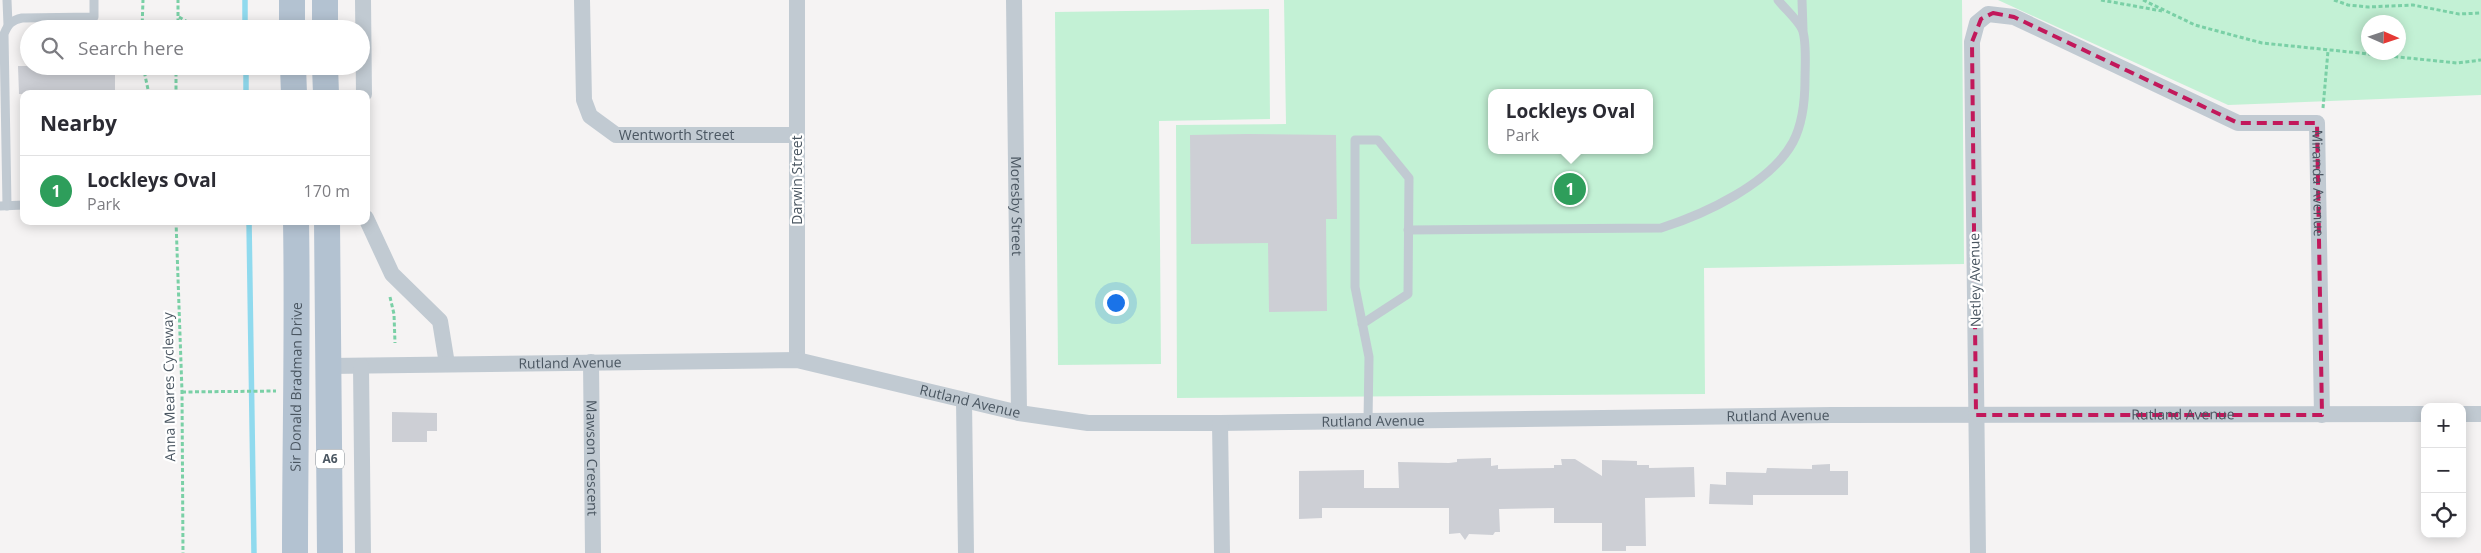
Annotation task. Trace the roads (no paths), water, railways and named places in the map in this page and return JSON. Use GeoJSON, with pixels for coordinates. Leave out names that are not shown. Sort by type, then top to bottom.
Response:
{"type":"FeatureCollection","features":[{"type":"Feature","properties":{"kind":"main road"},"geometry":{"type":"LineString","coordinates":[[292,0],[292,20]]}},
{"type":"Feature","properties":{"kind":"main road"},"geometry":{"type":"LineString","coordinates":[[325,0],[325,20]]}},
{"type":"Feature","properties":{"kind":"main road"},"geometry":{"type":"LineString","coordinates":[[293,75],[294,90]]}},
{"type":"Feature","properties":{"kind":"main road"},"geometry":{"type":"LineString","coordinates":[[325,75],[326,90]]}},
{"type":"Feature","properties":{"kind":"main road","name":"Sir Donald Bradman Drive"},"geometry":{"type":"LineString","coordinates":[[295,553],[284,393],[298,319],[296,225]]}},
{"type":"Feature","properties":{"kind":"main road","name":"A6"},"geometry":{"type":"LineString","coordinates":[[327,225],[330,553]]}},
{"type":"Feature","properties":{"kind":"main road"},"geometry":{"type":"LineString","coordinates":[[284,393],[329,366],[298,319]]}},
{"type":"Feature","properties":{"kind":"street"},"geometry":{"type":"LineString","coordinates":[[280,0],[284,20]]}},
{"type":"Feature","properties":{"kind":"street"},"geometry":{"type":"LineString","coordinates":[[363,0],[363,20]]}},
{"type":"Feature","properties":{"kind":"street","name":"Wentworth Street"},"geometry":{"type":"LineString","coordinates":[[582,0],[584,100],[590,116],[616,135],[797,135]]}},
{"type":"Feature","properties":{"kind":"street","name":"Darwin Street"},"geometry":{"type":"LineString","coordinates":[[796,0],[797,360]]}},
{"type":"Feature","properties":{"kind":"street","name":"Moresby Street"},"geometry":{"type":"LineString","coordinates":[[1014,0],[1019,413]]}},
{"type":"Feature","properties":{"kind":"street","name":"Miranda Avenue"},"geometry":{"type":"LineString","coordinates":[[1988,14],[2014,17],[2238,123],[2317,123],[2322,415]]}},
{"type":"Feature","properties":{"kind":"street","name":"Netley Avenue"},"geometry":{"type":"LineString","coordinates":[[1978,553],[1972,42],[1977,23],[1988,14]]}},
{"type":"Feature","properties":{"kind":"street"},"geometry":{"type":"LineString","coordinates":[[364,75],[364,90]]}},
{"type":"Feature","properties":{"kind":"street"},"geometry":{"type":"LineString","coordinates":[[369,225],[392,274],[440,321],[447,364]]}},
{"type":"Feature","properties":{"kind":"street","name":"Rutland Avenue"},"geometry":{"type":"LineString","coordinates":[[329,366],[797,360],[1019,413],[1088,423],[1220,424],[1976,415],[2421,414]]}},
{"type":"Feature","properties":{"kind":"street","name":"Mawson Crescent"},"geometry":{"type":"LineString","coordinates":[[591,362],[593,553]]}},
{"type":"Feature","properties":{"kind":"street"},"geometry":{"type":"LineString","coordinates":[[361,366],[364,553]]}},
{"type":"Feature","properties":{"kind":"street"},"geometry":{"type":"LineString","coordinates":[[964,400],[966,553]]}},
{"type":"Feature","properties":{"kind":"street"},"geometry":{"type":"LineString","coordinates":[[2466,414],[2481,414]]}},
{"type":"Feature","properties":{"kind":"street"},"geometry":{"type":"LineString","coordinates":[[1220,424],[1222,553]]}},
{"type":"Feature","properties":{"kind":"lane"},"geometry":{"type":"LineString","coordinates":[[8,0],[8,25]]}},
{"type":"Feature","properties":{"kind":"lane"},"geometry":{"type":"LineString","coordinates":[[20,205],[3,206],[4,34],[8,25],[13,20],[22,18],[94,17],[94,0]]}},
{"type":"Feature","properties":{"kind":"lane"},"geometry":{"type":"LineString","coordinates":[[1778,0],[1803,30]]}},
{"type":"Feature","properties":{"kind":"lane"},"geometry":{"type":"LineString","coordinates":[[1408,230],[1661,228],[1693,218],[1748,186],[1773,166],[1793,142],[1803,113],[1805,61],[1802,0]]}},
{"type":"Feature","properties":{"kind":"lane"},"geometry":{"type":"LineString","coordinates":[[1362,324],[1408,294],[1409,178],[1378,140],[1355,140],[1355,288],[1362,324],[1369,357],[1368,422]]}},
{"type":"Feature","properties":{"kind":"waterway"},"geometry":{"type":"LineString","coordinates":[[245,0],[245,20]]}},
{"type":"Feature","properties":{"kind":"waterway"},"geometry":{"type":"LineString","coordinates":[[246,75],[246,90]]}},
{"type":"Feature","properties":{"kind":"waterway"},"geometry":{"type":"LineString","coordinates":[[249,225],[254,553]]}},
{"type":"Feature","properties":{"kind":"place","name":"Lockleys Oval"},"geometry":{"type":"Point","coordinates":[1570,189]}}]}
